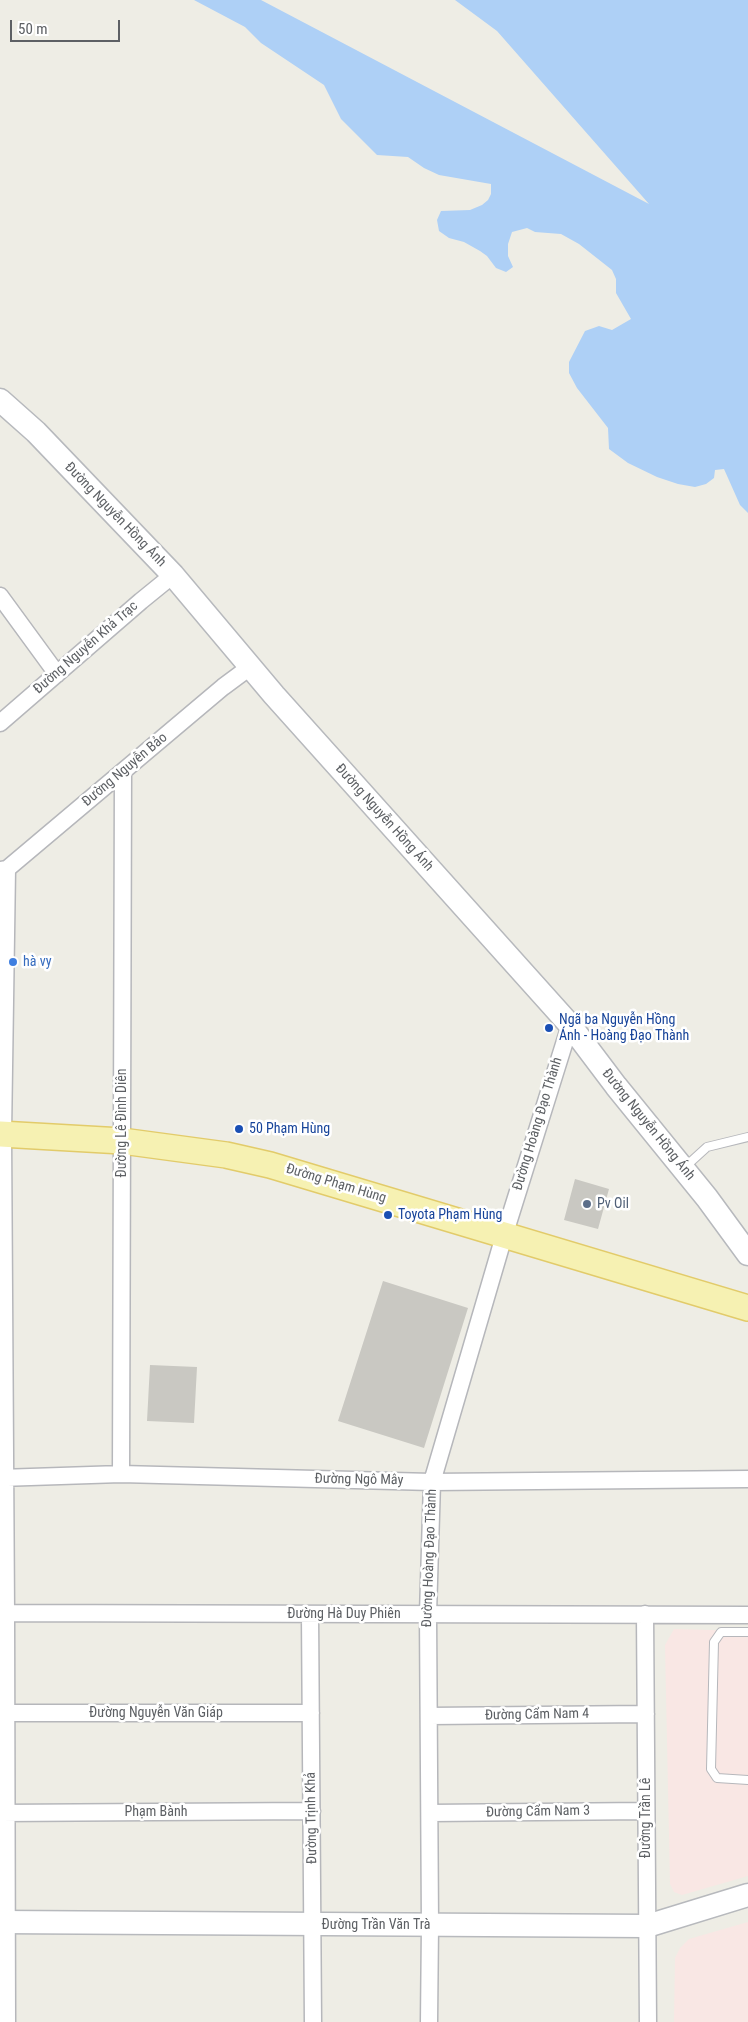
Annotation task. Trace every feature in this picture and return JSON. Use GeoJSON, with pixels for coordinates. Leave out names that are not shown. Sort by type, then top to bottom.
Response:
{"type":"FeatureCollection","features":[{"type":"Feature","properties":{"kind":"main road","name":"Đường Phạm Hùng"},"geometry":{"type":"LineString","coordinates":[[1,1134],[122,1141],[226,1155],[270,1164],[748,1308]]}},
{"type":"Feature","properties":{"kind":"street","name":"Đường Nguyễn Hồng Ánh"},"geometry":{"type":"LineString","coordinates":[[0,400],[36,432],[173,575],[250,667],[570,1025],[748,1254]]}},
{"type":"Feature","properties":{"kind":"street","name":"Đường Nguyễn Khả Trạc"},"geometry":{"type":"LineString","coordinates":[[0,723],[173,575]]}},
{"type":"Feature","properties":{"kind":"street"},"geometry":{"type":"LineString","coordinates":[[0,596],[57,674]]}},
{"type":"Feature","properties":{"kind":"street","name":"Đường Nguyễn Bảo"},"geometry":{"type":"LineString","coordinates":[[3,869],[123,772],[223,687],[250,667]]}},
{"type":"Feature","properties":{"kind":"street","name":"Đường Lê Đình Diên"},"geometry":{"type":"LineString","coordinates":[[121,1474],[123,772]]}},
{"type":"Feature","properties":{"kind":"street"},"geometry":{"type":"LineString","coordinates":[[3,869],[1,1134],[3,1813],[7,2022]]}},
{"type":"Feature","properties":{"kind":"street","name":"Đường Hoàng Đạo Thành"},"geometry":{"type":"LineString","coordinates":[[429,2022],[430,1813],[428,1614],[432,1482],[504,1236],[570,1025]]}},
{"type":"Feature","properties":{"kind":"street","name":"Đường Ngô Mây"},"geometry":{"type":"LineString","coordinates":[[3,1478],[121,1474],[432,1482],[748,1480]]}},
{"type":"Feature","properties":{"kind":"street","name":"Đường Hà Duy Phiên"},"geometry":{"type":"LineString","coordinates":[[3,1613],[748,1615]]}},
{"type":"Feature","properties":{"kind":"street","name":"Đường Trịnh Khả"},"geometry":{"type":"LineString","coordinates":[[310,1614],[314,1924],[313,2022]]}},
{"type":"Feature","properties":{"kind":"street","name":"Đường Trần Lê"},"geometry":{"type":"LineString","coordinates":[[645,1614],[648,2022]]}},
{"type":"Feature","properties":{"kind":"street","name":"Đường Nguyễn Văn Giáp"},"geometry":{"type":"LineString","coordinates":[[3,1713],[311,1712]]}},
{"type":"Feature","properties":{"kind":"street","name":"Đường Cẩm Nam 4"},"geometry":{"type":"LineString","coordinates":[[429,1716],[646,1714]]}},
{"type":"Feature","properties":{"kind":"street","name":"Phạm Bành"},"geometry":{"type":"LineString","coordinates":[[3,1813],[312,1811]]}},
{"type":"Feature","properties":{"kind":"street","name":"Đường Cẩm Nam 3"},"geometry":{"type":"LineString","coordinates":[[430,1813],[646,1811]]}},
{"type":"Feature","properties":{"kind":"street","name":"Đường Trần Văn Trà"},"geometry":{"type":"LineString","coordinates":[[4,1922],[647,1926],[748,1895]]}},
{"type":"Feature","properties":{"kind":"lane"},"geometry":{"type":"LineString","coordinates":[[683,1168],[707,1147],[748,1137]]}},
{"type":"Feature","properties":{"kind":"lane"},"geometry":{"type":"LineString","coordinates":[[748,1632],[721,1632],[714,1642],[711,1769],[717,1778],[748,1780]]}},
{"type":"Feature","properties":{"kind":"shaded area"},"geometry":{"type":"Polygon","coordinates":[[[674,1629],[748,1631],[748,1876],[682,1895],[674,1892],[670,1884],[665,1645],[674,1629]]]}},
{"type":"Feature","properties":{"kind":"shaded area"},"geometry":{"type":"Polygon","coordinates":[[[748,1922],[748,2022],[674,2022],[675,1958],[680,1948],[689,1939],[748,1922]]]}},
{"type":"Feature","properties":{"kind":"water"},"geometry":{"type":"Polygon","coordinates":[[[194,0],[261,0],[649,204],[497,31],[455,0],[748,0],[748,513],[740,505],[724,469],[715,470],[714,478],[706,484],[695,487],[657,477],[628,463],[609,449],[608,428],[577,388],[569,373],[569,362],[585,331],[599,326],[612,330],[631,319],[616,293],[616,279],[612,270],[579,244],[561,234],[535,232],[527,228],[512,232],[508,244],[508,256],[513,267],[506,272],[496,268],[487,256],[480,251],[464,242],[449,238],[439,231],[437,220],[441,211],[470,210],[482,205],[491,194],[491,184],[439,175],[408,157],[377,155],[341,119],[324,85],[261,43],[245,27],[194,0]]]}},
{"type":"Feature","properties":{"kind":"building","name":"Pv Oil"},"geometry":{"type":"Polygon","coordinates":[[[575,1179],[609,1189],[598,1229],[564,1220],[575,1179]]]}},
{"type":"Feature","properties":{"kind":"building"},"geometry":{"type":"Polygon","coordinates":[[[383,1281],[468,1308],[424,1448],[338,1421],[383,1281]]]}},
{"type":"Feature","properties":{"kind":"building"},"geometry":{"type":"Polygon","coordinates":[[[150,1365],[197,1367],[194,1423],[147,1421],[150,1365]]]}},
{"type":"Feature","properties":{"kind":"place","name":"hà vy"},"geometry":{"type":"Point","coordinates":[13,962]}},
{"type":"Feature","properties":{"kind":"place","name":"Ngã ba Nguyễn Hồng Ánh - Hoàng Đạo Thành"},"geometry":{"type":"Point","coordinates":[549,1028]}},
{"type":"Feature","properties":{"kind":"place","name":"50 Phạm Hùng"},"geometry":{"type":"Point","coordinates":[239,1129]}},
{"type":"Feature","properties":{"kind":"place","name":"Pv Oil"},"geometry":{"type":"Point","coordinates":[587,1204]}},
{"type":"Feature","properties":{"kind":"place","name":"Toyota Phạm Hùng"},"geometry":{"type":"Point","coordinates":[388,1215]}}]}
